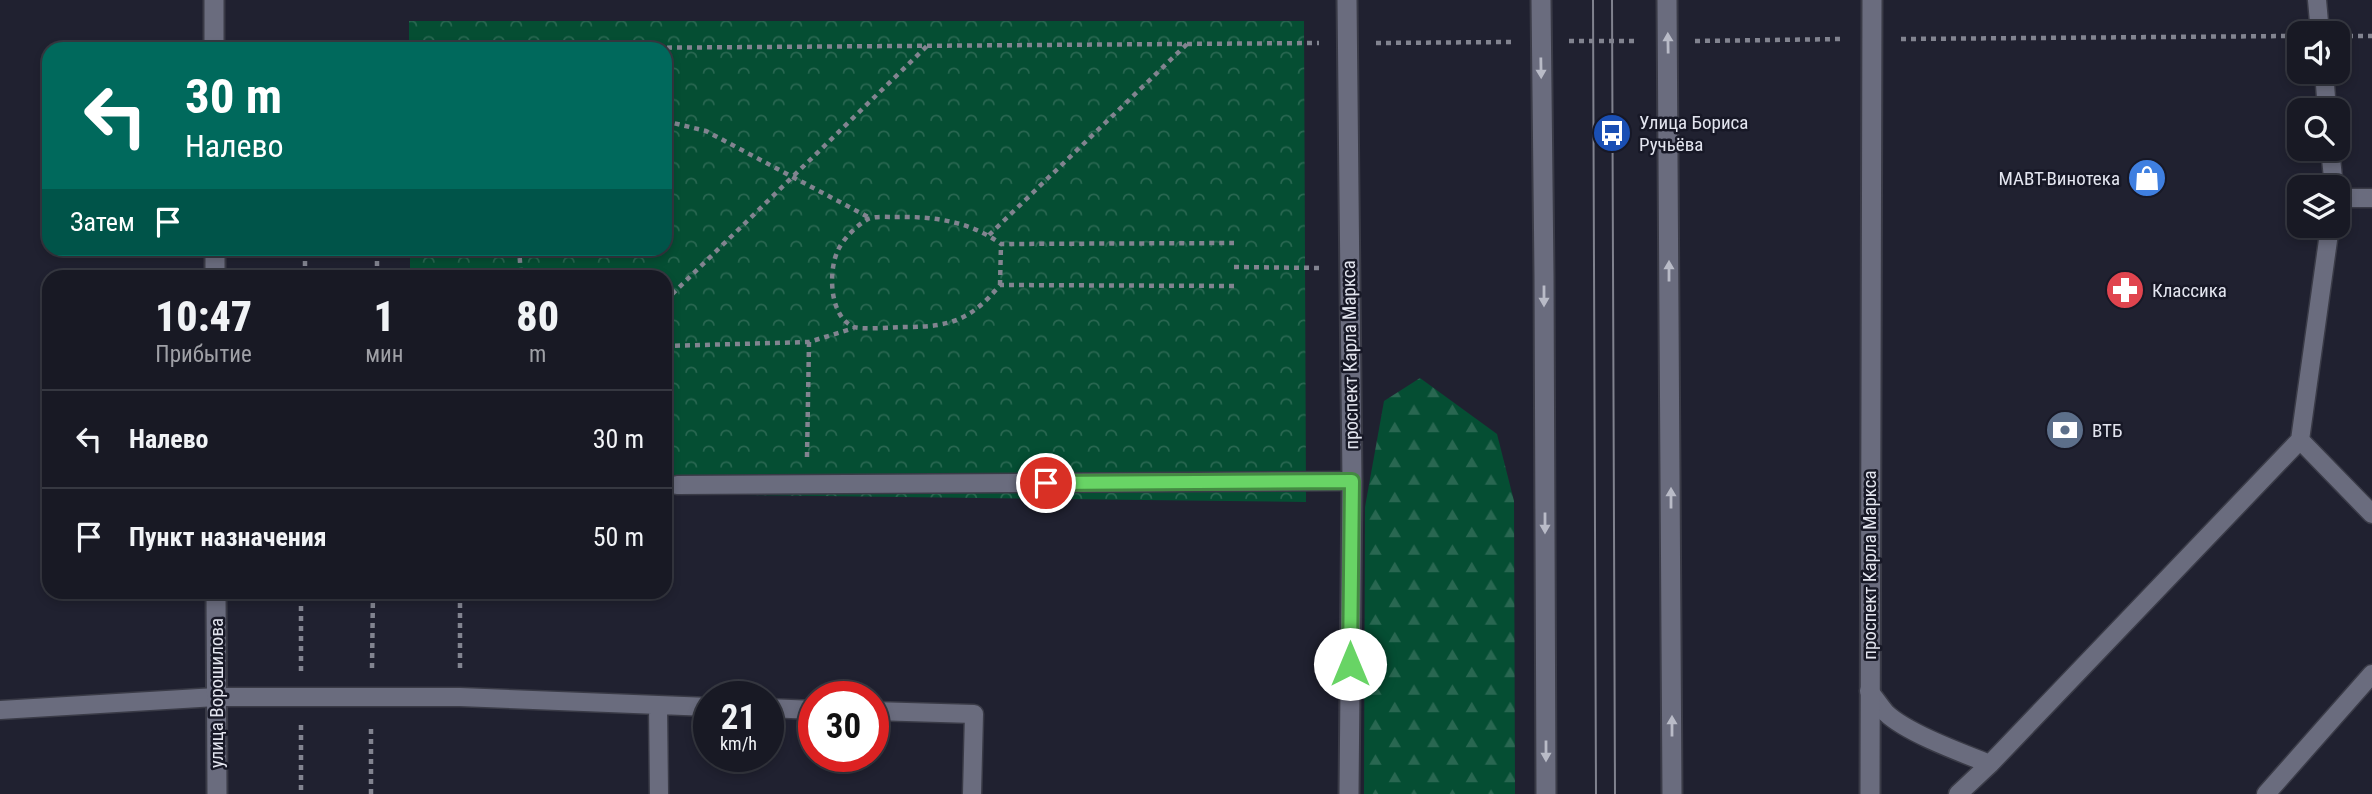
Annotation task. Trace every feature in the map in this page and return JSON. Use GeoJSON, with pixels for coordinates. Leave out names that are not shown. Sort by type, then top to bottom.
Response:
{"type":"FeatureCollection","features":[{"type":"Feature","properties":{"kind":"main road"},"geometry":{"type":"LineString","coordinates":[[214,0],[214,42]]}},
{"type":"Feature","properties":{"kind":"main road","name":"проспект Карла Маркса"},"geometry":{"type":"LineString","coordinates":[[1347,0],[1352,481],[1349,794]]}},
{"type":"Feature","properties":{"kind":"main road"},"geometry":{"type":"LineString","coordinates":[[1541,0],[1546,794]]}},
{"type":"Feature","properties":{"kind":"main road"},"geometry":{"type":"LineString","coordinates":[[1667,0],[1672,794]]}},
{"type":"Feature","properties":{"kind":"main road","name":"проспект Карла Маркса"},"geometry":{"type":"LineString","coordinates":[[1870,794],[1872,0]]}},
{"type":"Feature","properties":{"kind":"main road","name":"улица Ворошилова"},"geometry":{"type":"LineString","coordinates":[[216,599],[217,794]]}},
{"type":"Feature","properties":{"kind":"lane"},"geometry":{"type":"LineString","coordinates":[[2317,0],[2319,21]]}},
{"type":"Feature","properties":{"kind":"lane"},"geometry":{"type":"LineString","coordinates":[[2350,198],[2372,198]]}},
{"type":"Feature","properties":{"kind":"lane"},"geometry":{"type":"LineString","coordinates":[[1958,794],[1990,764],[2300,440],[2328,238]]}},
{"type":"Feature","properties":{"kind":"lane"},"geometry":{"type":"LineString","coordinates":[[2300,440],[2372,514]]}},
{"type":"Feature","properties":{"kind":"lane"},"geometry":{"type":"LineString","coordinates":[[677,485],[1352,481]]}},
{"type":"Feature","properties":{"kind":"lane"},"geometry":{"type":"LineString","coordinates":[[2266,794],[2372,674]]}},
{"type":"Feature","properties":{"kind":"lane"},"geometry":{"type":"LineString","coordinates":[[1869,691],[1887,714],[1942,745],[1990,764]]}},
{"type":"Feature","properties":{"kind":"lane"},"geometry":{"type":"LineString","coordinates":[[0,709],[216,696],[460,696],[693,707]]}},
{"type":"Feature","properties":{"kind":"lane"},"geometry":{"type":"LineString","coordinates":[[658,706],[659,794]]}},
{"type":"Feature","properties":{"kind":"lane"},"geometry":{"type":"LineString","coordinates":[[889,711],[974,714],[972,794]]}},
{"type":"Feature","properties":{"kind":"path"},"geometry":{"type":"LineString","coordinates":[[672,48],[2287,36]]}},
{"type":"Feature","properties":{"kind":"path"},"geometry":{"type":"LineString","coordinates":[[2350,36],[2372,36]]}},
{"type":"Feature","properties":{"kind":"path"},"geometry":{"type":"LineString","coordinates":[[989,236],[1187,44]]}},
{"type":"Feature","properties":{"kind":"path"},"geometry":{"type":"LineString","coordinates":[[672,294],[927,46]]}},
{"type":"Feature","properties":{"kind":"path"},"geometry":{"type":"LineString","coordinates":[[672,123],[706,131],[870,218],[922,216],[967,226],[1001,244],[1234,243]]}},
{"type":"Feature","properties":{"kind":"path"},"geometry":{"type":"LineString","coordinates":[[855,328],[840,316],[831,276],[838,250],[855,229],[870,218]]}},
{"type":"Feature","properties":{"kind":"path"},"geometry":{"type":"LineString","coordinates":[[672,346],[809,342],[855,328],[925,327],[963,319],[984,304],[1000,285],[1001,244]]}},
{"type":"Feature","properties":{"kind":"path"},"geometry":{"type":"LineString","coordinates":[[1234,267],[1349,268]]}},
{"type":"Feature","properties":{"kind":"path"},"geometry":{"type":"LineString","coordinates":[[1000,285],[1234,286]]}},
{"type":"Feature","properties":{"kind":"path"},"geometry":{"type":"LineString","coordinates":[[807,484],[809,342]]}},
{"type":"Feature","properties":{"kind":"path"},"geometry":{"type":"LineString","coordinates":[[460,599],[460,696]]}},
{"type":"Feature","properties":{"kind":"green space"},"geometry":{"type":"Polygon","coordinates":[[[409,21],[1304,21],[1306,502],[672,494],[672,270],[410,270],[410,256],[672,256],[672,42],[409,42],[409,21]]]}},
{"type":"Feature","properties":{"kind":"green space"},"geometry":{"type":"Polygon","coordinates":[[[1420,378],[1497,434],[1514,501],[1515,794],[1364,794],[1365,507],[1384,401],[1420,378]]]}},
{"type":"Feature","properties":{"kind":"tram line"},"geometry":{"type":"LineString","coordinates":[[1593,0],[1596,794]]}},
{"type":"Feature","properties":{"kind":"tram line"},"geometry":{"type":"LineString","coordinates":[[1612,0],[1615,794]]}},
{"type":"Feature","properties":{"kind":"place","name":"Улица Бориса Ручьёва"},"geometry":{"type":"Point","coordinates":[1612,133]}},
{"type":"Feature","properties":{"kind":"place","name":"МАВТ-Винотека"},"geometry":{"type":"Point","coordinates":[2147,178]}},
{"type":"Feature","properties":{"kind":"place","name":"Классика"},"geometry":{"type":"Point","coordinates":[2125,290]}},
{"type":"Feature","properties":{"kind":"place","name":"ВТБ"},"geometry":{"type":"Point","coordinates":[2065,430]}},
{"type":"Feature","properties":{"kind":"route"},"geometry":{"type":"LineString","coordinates":[[1046,483],[1352,481],[1350,664]]}}]}
